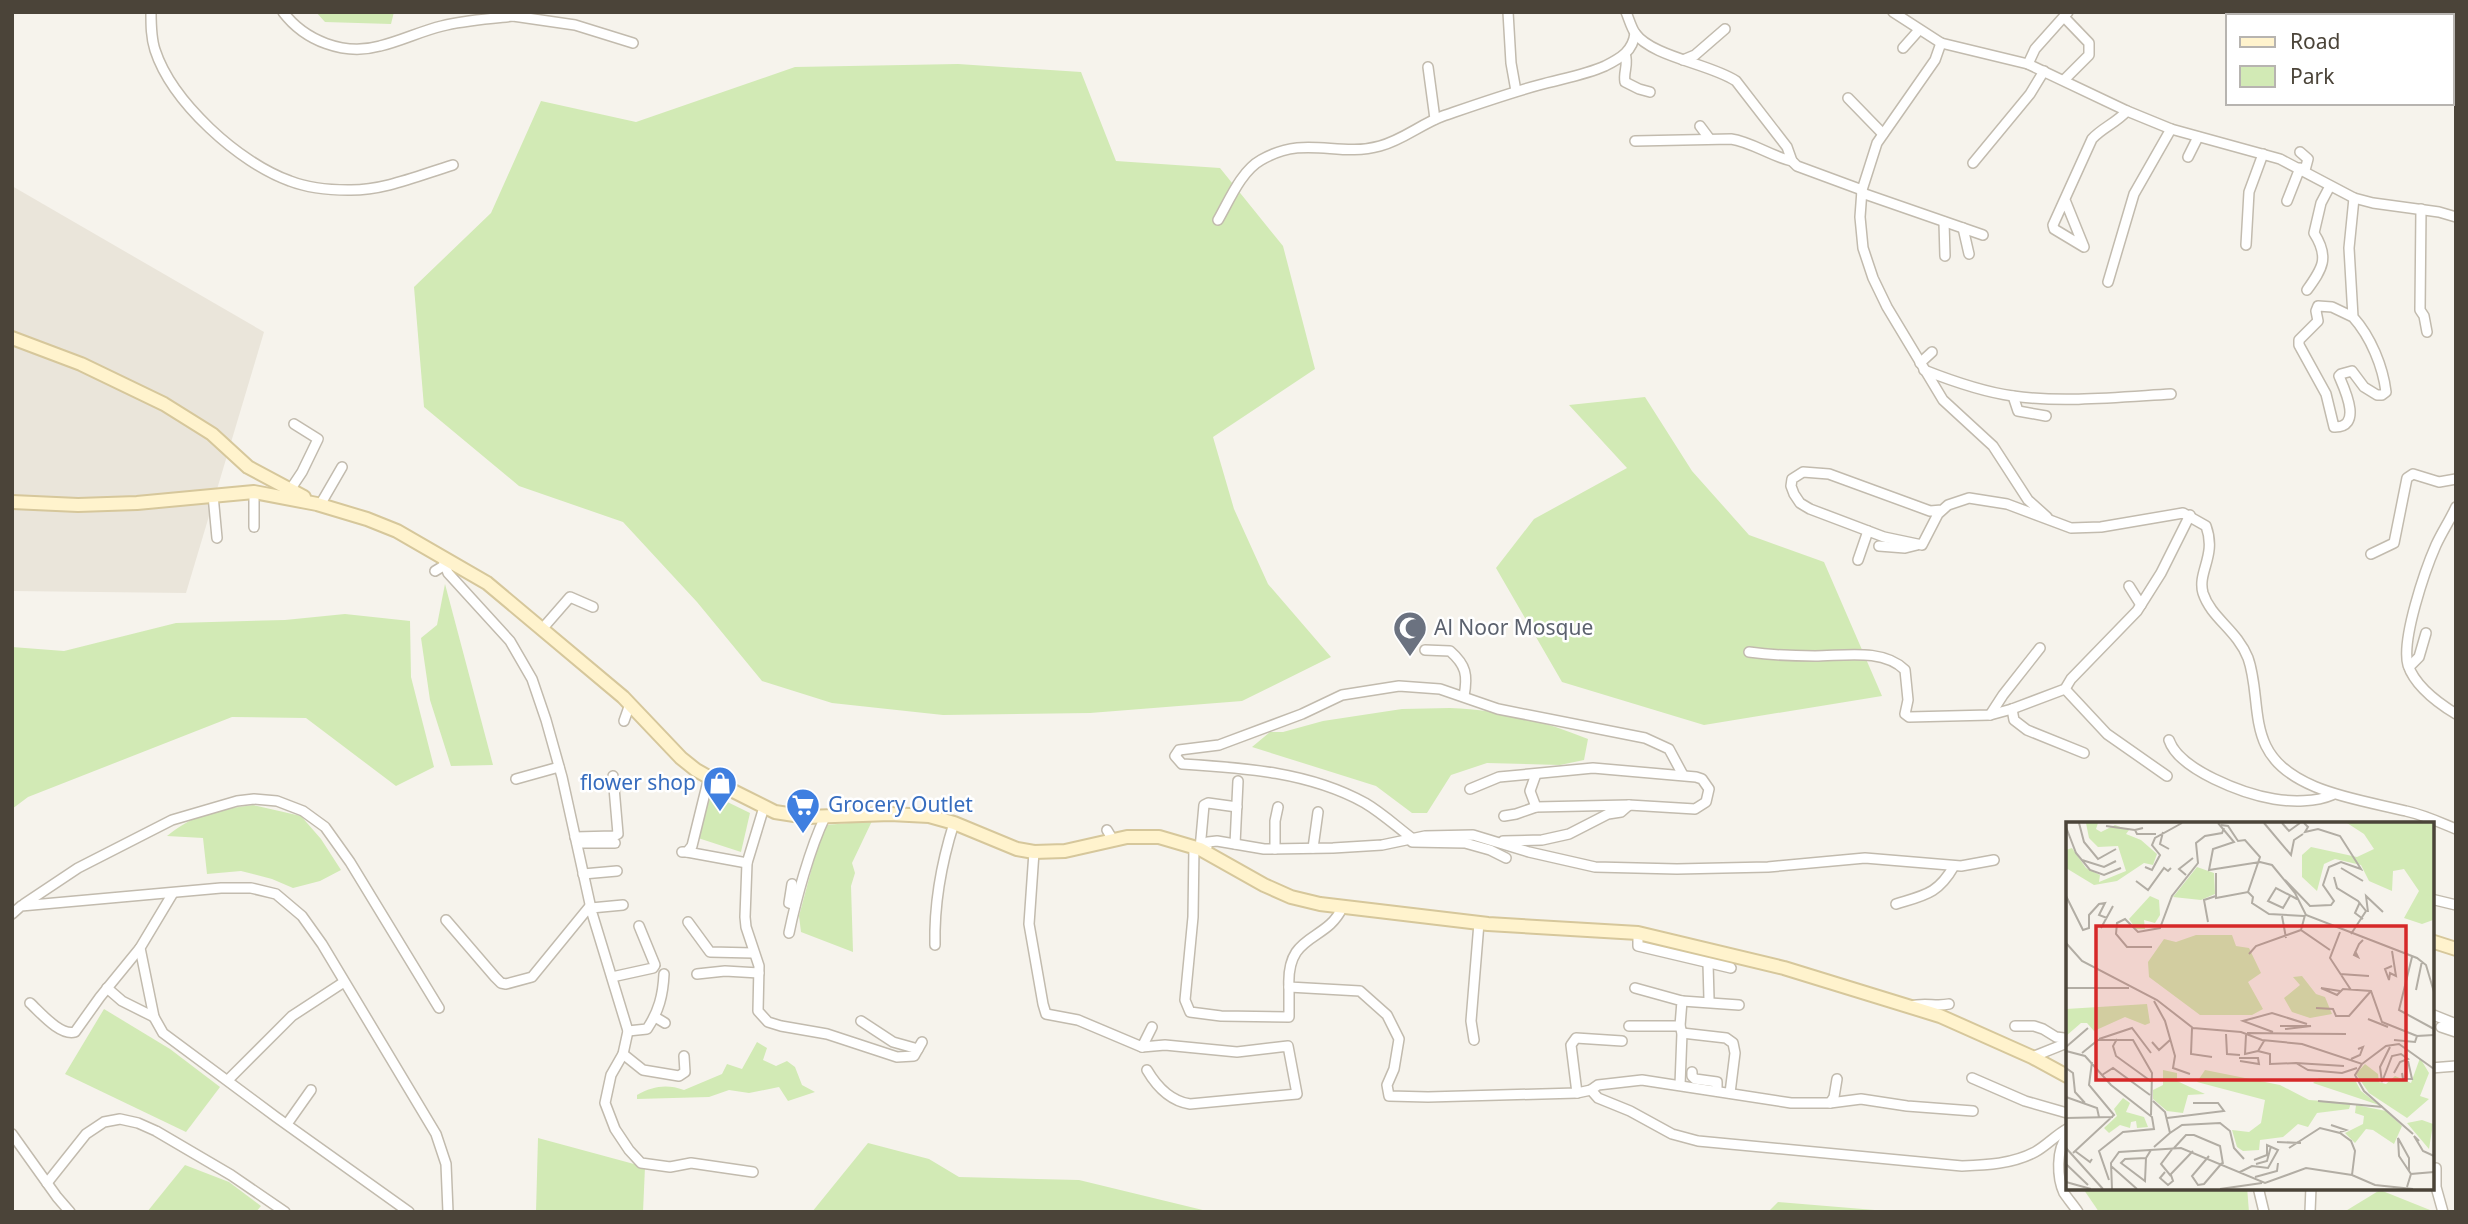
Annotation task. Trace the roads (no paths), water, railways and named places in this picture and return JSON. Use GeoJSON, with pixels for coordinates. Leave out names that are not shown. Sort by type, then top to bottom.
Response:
{"type":"FeatureCollection","features":[{"type":"Feature","properties":{"kind":"main road"},"geometry":{"type":"LineString","coordinates":[[12,338],[81,364],[164,404],[212,434],[248,467],[318,504]]}},
{"type":"Feature","properties":{"kind":"main road"},"geometry":{"type":"LineString","coordinates":[[248,467],[250,492]]}},
{"type":"Feature","properties":{"kind":"main road"},"geometry":{"type":"LineString","coordinates":[[12,502],[90,505],[182,500],[250,492],[318,504],[397,531],[444,561],[487,583],[629,704],[681,758],[709,777],[764,807],[791,816],[919,815],[954,823],[1010,846],[1034,852],[1065,851],[1110,835],[1159,837],[1200,849],[1291,897],[1342,908],[1479,923],[1637,933],[1784,968],[1940,1017],[2032,1057],[2066,1075]]}},
{"type":"Feature","properties":{"kind":"main road"},"geometry":{"type":"LineString","coordinates":[[2433,942],[2456,950]]}},
{"type":"Feature","properties":{"kind":"street"},"geometry":{"type":"LineString","coordinates":[[151,12],[155,49],[167,75],[184,98],[209,129],[228,146],[275,174],[307,186],[350,190],[383,186],[453,165]]}},
{"type":"Feature","properties":{"kind":"street"},"geometry":{"type":"LineString","coordinates":[[283,12],[300,31],[340,48],[378,47],[447,25],[513,14],[575,25],[633,43]]}},
{"type":"Feature","properties":{"kind":"street"},"geometry":{"type":"LineString","coordinates":[[1508,12],[1511,63],[1516,91]]}},
{"type":"Feature","properties":{"kind":"street"},"geometry":{"type":"LineString","coordinates":[[1219,220],[1230,198],[1255,163],[1273,153],[1294,146],[1381,146],[1434,119],[1516,91],[1604,66],[1625,54],[1634,44],[1635,33],[1626,12]]}},
{"type":"Feature","properties":{"kind":"street"},"geometry":{"type":"LineString","coordinates":[[1893,12],[1941,43],[2028,64],[2171,129],[2263,154],[2302,169],[2354,198],[2456,217]]}},
{"type":"Feature","properties":{"kind":"street"},"geometry":{"type":"LineString","coordinates":[[2028,64],[2035,49],[2066,15],[2089,43],[2089,55],[2064,80]]}},
{"type":"Feature","properties":{"kind":"street"},"geometry":{"type":"LineString","coordinates":[[1683,60],[1695,55],[1725,29]]}},
{"type":"Feature","properties":{"kind":"street"},"geometry":{"type":"LineString","coordinates":[[1903,48],[1919,30]]}},
{"type":"Feature","properties":{"kind":"street"},"geometry":{"type":"LineString","coordinates":[[1635,33],[1652,46],[1736,81],[1787,147],[1792,161]]}},
{"type":"Feature","properties":{"kind":"street"},"geometry":{"type":"LineString","coordinates":[[1941,43],[1935,60],[1877,143],[1862,192],[1860,233],[1867,264],[1887,307],[1943,400],[2001,456],[2028,500],[2052,521]]}},
{"type":"Feature","properties":{"kind":"street"},"geometry":{"type":"LineString","coordinates":[[1625,54],[1627,63],[1623,75],[1626,82],[1650,92]]}},
{"type":"Feature","properties":{"kind":"street"},"geometry":{"type":"LineString","coordinates":[[1428,67],[1434,119]]}},
{"type":"Feature","properties":{"kind":"street"},"geometry":{"type":"LineString","coordinates":[[1973,163],[2030,94],[2044,71]]}},
{"type":"Feature","properties":{"kind":"street"},"geometry":{"type":"LineString","coordinates":[[1848,98],[1883,134]]}},
{"type":"Feature","properties":{"kind":"street"},"geometry":{"type":"LineString","coordinates":[[2065,200],[2084,247],[2054,229],[2053,225],[2092,139],[2127,111]]}},
{"type":"Feature","properties":{"kind":"street"},"geometry":{"type":"LineString","coordinates":[[1700,126],[1709,138]]}},
{"type":"Feature","properties":{"kind":"street"},"geometry":{"type":"LineString","coordinates":[[2108,282],[2134,194],[2171,129]]}},
{"type":"Feature","properties":{"kind":"street"},"geometry":{"type":"LineString","coordinates":[[2188,157],[2197,136]]}},
{"type":"Feature","properties":{"kind":"street"},"geometry":{"type":"LineString","coordinates":[[1635,141],[1709,138],[1741,140],[1767,154],[1792,161],[1862,192],[1983,235]]}},
{"type":"Feature","properties":{"kind":"street"},"geometry":{"type":"LineString","coordinates":[[2287,201],[2308,159],[2300,152]]}},
{"type":"Feature","properties":{"kind":"street"},"geometry":{"type":"LineString","coordinates":[[2246,245],[2249,192],[2263,154]]}},
{"type":"Feature","properties":{"kind":"street"},"geometry":{"type":"LineString","coordinates":[[2307,290],[2323,268],[2322,245],[2314,233],[2321,203],[2330,186]]}},
{"type":"Feature","properties":{"kind":"street"},"geometry":{"type":"LineString","coordinates":[[2353,317],[2332,307],[2318,306],[2318,321],[2299,340],[2299,345],[2326,394],[2334,427],[2340,428],[2347,424],[2350,417],[2347,397],[2339,376],[2341,374],[2352,371],[2370,392],[2377,395],[2386,393],[2382,368],[2361,326],[2353,317],[2349,248],[2354,198]]}},
{"type":"Feature","properties":{"kind":"street"},"geometry":{"type":"LineString","coordinates":[[2421,209],[2420,310],[2427,332]]}},
{"type":"Feature","properties":{"kind":"street"},"geometry":{"type":"LineString","coordinates":[[1944,222],[1945,256]]}},
{"type":"Feature","properties":{"kind":"street"},"geometry":{"type":"LineString","coordinates":[[1963,228],[1969,254]]}},
{"type":"Feature","properties":{"kind":"street"},"geometry":{"type":"LineString","coordinates":[[1922,367],[1932,352]]}},
{"type":"Feature","properties":{"kind":"street"},"geometry":{"type":"LineString","coordinates":[[1922,367],[1948,379],[2013,396],[2099,399],[2171,394]]}},
{"type":"Feature","properties":{"kind":"street"},"geometry":{"type":"LineString","coordinates":[[2013,396],[2018,411],[2046,416]]}},
{"type":"Feature","properties":{"kind":"street"},"geometry":{"type":"LineString","coordinates":[[290,490],[318,439],[294,424]]}},
{"type":"Feature","properties":{"kind":"street"},"geometry":{"type":"LineString","coordinates":[[318,504],[342,467]]}},
{"type":"Feature","properties":{"kind":"street"},"geometry":{"type":"LineString","coordinates":[[1919,544],[1884,537],[1816,512],[1800,503],[1791,486],[1792,479],[1803,472],[1829,474],[1930,511],[1942,510]]}},
{"type":"Feature","properties":{"kind":"street"},"geometry":{"type":"LineString","coordinates":[[2371,554],[2394,544],[2407,478],[2413,474],[2439,482],[2456,479]]}},
{"type":"Feature","properties":{"kind":"street"},"geometry":{"type":"LineString","coordinates":[[250,492],[254,527]]}},
{"type":"Feature","properties":{"kind":"street"},"geometry":{"type":"LineString","coordinates":[[213,495],[217,538]]}},
{"type":"Feature","properties":{"kind":"street"},"geometry":{"type":"LineString","coordinates":[[1879,546],[1905,548],[1922,545],[1938,513],[1948,505],[1969,498],[2022,509],[2071,528],[2101,527],[2172,514],[2190,515],[2206,526],[2209,534],[2210,553],[2202,589],[2211,609],[2243,645],[2252,669],[2260,729],[2267,750],[2281,765],[2302,780],[2332,795],[2413,812],[2456,829]]}},
{"type":"Feature","properties":{"kind":"street"},"geometry":{"type":"LineString","coordinates":[[2022,509],[2028,500]]}},
{"type":"Feature","properties":{"kind":"street"},"geometry":{"type":"LineString","coordinates":[[2456,507],[2436,546],[2406,643],[2409,667],[2427,692],[2456,715]]}},
{"type":"Feature","properties":{"kind":"street"},"geometry":{"type":"LineString","coordinates":[[1749,652],[1797,656],[1855,654],[1891,660],[1905,670],[1908,700],[1905,714],[1909,717],[1990,715],[2012,709],[2065,689],[2071,679],[2141,605],[2161,573],[2190,515]]}},
{"type":"Feature","properties":{"kind":"street"},"geometry":{"type":"LineString","coordinates":[[1858,559],[1868,531]]}},
{"type":"Feature","properties":{"kind":"street"},"geometry":{"type":"LineString","coordinates":[[435,571],[444,561],[448,573],[499,627],[523,662],[538,694],[559,767],[591,907],[628,1031],[623,1054],[611,1075],[605,1103],[615,1129],[640,1163],[670,1167],[691,1163],[753,1171]]}},
{"type":"Feature","properties":{"kind":"street"},"geometry":{"type":"LineString","coordinates":[[2129,586],[2141,605]]}},
{"type":"Feature","properties":{"kind":"street"},"geometry":{"type":"LineString","coordinates":[[543,628],[570,597],[593,607]]}},
{"type":"Feature","properties":{"kind":"street"},"geometry":{"type":"LineString","coordinates":[[2409,667],[2419,657],[2426,633]]}},
{"type":"Feature","properties":{"kind":"street"},"geometry":{"type":"LineString","coordinates":[[1990,715],[2040,648]]}},
{"type":"Feature","properties":{"kind":"street"},"geometry":{"type":"LineString","coordinates":[[1425,650],[1450,650],[1463,662],[1468,679],[1464,696]]}},
{"type":"Feature","properties":{"kind":"street"},"geometry":{"type":"LineString","coordinates":[[1506,858],[1465,843],[1421,843],[1410,839],[1365,803],[1309,780],[1251,769],[1182,764],[1175,756],[1179,750],[1219,745],[1302,714],[1342,695],[1399,686],[1440,689],[1498,709],[1645,738],[1670,749],[1683,775]]}},
{"type":"Feature","properties":{"kind":"street"},"geometry":{"type":"LineString","coordinates":[[2065,689],[2107,734],[2166,776]]}},
{"type":"Feature","properties":{"kind":"street"},"geometry":{"type":"LineString","coordinates":[[624,721],[629,704]]}},
{"type":"Feature","properties":{"kind":"street"},"geometry":{"type":"LineString","coordinates":[[2012,709],[2014,720],[2027,730],[2084,753]]}},
{"type":"Feature","properties":{"kind":"street"},"geometry":{"type":"LineString","coordinates":[[2169,740],[2185,761],[2208,775],[2243,790],[2276,800],[2322,799],[2332,795]]}},
{"type":"Feature","properties":{"kind":"street"},"geometry":{"type":"LineString","coordinates":[[516,779],[559,767]]}},
{"type":"Feature","properties":{"kind":"street"},"geometry":{"type":"LineString","coordinates":[[1470,789],[1499,777],[1593,768],[1702,779],[1706,783],[1708,795],[1701,807],[1695,809],[1629,805],[1536,807],[1504,816]]}},
{"type":"Feature","properties":{"kind":"street"},"geometry":{"type":"LineString","coordinates":[[1536,774],[1530,791],[1536,807]]}},
{"type":"Feature","properties":{"kind":"street"},"geometry":{"type":"LineString","coordinates":[[576,840],[618,834],[613,776]]}},
{"type":"Feature","properties":{"kind":"street"},"geometry":{"type":"LineString","coordinates":[[709,777],[692,846],[684,852],[747,863]]}},
{"type":"Feature","properties":{"kind":"street"},"geometry":{"type":"LineString","coordinates":[[1235,844],[1238,781]]}},
{"type":"Feature","properties":{"kind":"street"},"geometry":{"type":"LineString","coordinates":[[12,914],[78,868],[172,820],[237,801],[276,801],[303,811],[325,827],[350,862],[439,1008]]}},
{"type":"Feature","properties":{"kind":"street"},"geometry":{"type":"LineString","coordinates":[[1237,807],[1208,803],[1204,805],[1185,1000],[1190,1012],[1220,1016],[1289,1017],[1291,961],[1296,951],[1337,919],[1342,908]]}},
{"type":"Feature","properties":{"kind":"street"},"geometry":{"type":"LineString","coordinates":[[1496,841],[1542,840],[1569,834],[1608,814],[1621,812],[1629,805]]}},
{"type":"Feature","properties":{"kind":"street"},"geometry":{"type":"LineString","coordinates":[[764,807],[747,863],[745,917],[759,973],[758,1012],[768,1022],[827,1034],[897,1057],[914,1056],[920,1046],[893,1042],[861,1021]]}},
{"type":"Feature","properties":{"kind":"street"},"geometry":{"type":"LineString","coordinates":[[1275,849],[1278,807]]}},
{"type":"Feature","properties":{"kind":"street"},"geometry":{"type":"LineString","coordinates":[[1313,848],[1318,812]]}},
{"type":"Feature","properties":{"kind":"street"},"geometry":{"type":"LineString","coordinates":[[789,933],[795,905],[825,817]]}},
{"type":"Feature","properties":{"kind":"street"},"geometry":{"type":"LineString","coordinates":[[935,945],[934,929],[940,883],[954,823]]}},
{"type":"Feature","properties":{"kind":"street"},"geometry":{"type":"LineString","coordinates":[[1200,849],[1209,842],[1275,849],[1313,848],[1366,846],[1425,836],[1473,835],[1528,852],[1595,867],[1719,869],[1865,858],[1954,866],[1994,860]]}},
{"type":"Feature","properties":{"kind":"street"},"geometry":{"type":"LineString","coordinates":[[576,840],[615,842]]}},
{"type":"Feature","properties":{"kind":"street"},"geometry":{"type":"LineString","coordinates":[[1034,852],[1029,924],[1046,1014],[1077,1020],[1142,1047],[1165,1045],[1237,1052],[1288,1046],[1297,1094],[1180,1103],[1157,1087],[1147,1070]]}},
{"type":"Feature","properties":{"kind":"street"},"geometry":{"type":"LineString","coordinates":[[1896,904],[1931,893],[1947,879],[1954,866]]}},
{"type":"Feature","properties":{"kind":"street"},"geometry":{"type":"LineString","coordinates":[[583,874],[617,871]]}},
{"type":"Feature","properties":{"kind":"street"},"geometry":{"type":"LineString","coordinates":[[792,884],[789,903],[795,905]]}},
{"type":"Feature","properties":{"kind":"street"},"geometry":{"type":"LineString","coordinates":[[21,906],[241,887],[276,894],[294,908],[314,930],[436,1134],[446,1164],[448,1212]]}},
{"type":"Feature","properties":{"kind":"street"},"geometry":{"type":"LineString","coordinates":[[30,1003],[63,1031],[72,1034],[79,1029],[107,988],[141,948],[173,893]]}},
{"type":"Feature","properties":{"kind":"street"},"geometry":{"type":"LineString","coordinates":[[2433,899],[2456,905]]}},
{"type":"Feature","properties":{"kind":"street"},"geometry":{"type":"LineString","coordinates":[[446,920],[495,977],[506,984],[532,977],[591,907],[624,905]]}},
{"type":"Feature","properties":{"kind":"street"},"geometry":{"type":"LineString","coordinates":[[688,922],[710,952],[753,953]]}},
{"type":"Feature","properties":{"kind":"street"},"geometry":{"type":"LineString","coordinates":[[1474,1040],[1471,1021],[1479,923]]}},
{"type":"Feature","properties":{"kind":"street"},"geometry":{"type":"LineString","coordinates":[[612,977],[653,968],[655,965],[639,926]]}},
{"type":"Feature","properties":{"kind":"street"},"geometry":{"type":"LineString","coordinates":[[1637,933],[1637,946],[1731,968]]}},
{"type":"Feature","properties":{"kind":"street"},"geometry":{"type":"LineString","coordinates":[[141,948],[154,1017],[163,1033],[409,1212]]}},
{"type":"Feature","properties":{"kind":"street"},"geometry":{"type":"LineString","coordinates":[[1708,963],[1710,999]]}},
{"type":"Feature","properties":{"kind":"street"},"geometry":{"type":"LineString","coordinates":[[696,974],[725,971],[759,973]]}},
{"type":"Feature","properties":{"kind":"street"},"geometry":{"type":"LineString","coordinates":[[628,1031],[647,1029],[663,997],[664,974]]}},
{"type":"Feature","properties":{"kind":"street"},"geometry":{"type":"LineString","coordinates":[[228,1080],[312,1001],[344,982]]}},
{"type":"Feature","properties":{"kind":"street"},"geometry":{"type":"LineString","coordinates":[[107,988],[122,1001],[154,1017]]}},
{"type":"Feature","properties":{"kind":"street"},"geometry":{"type":"LineString","coordinates":[[1289,988],[1360,991],[1387,1015],[1399,1039],[1394,1069],[1387,1085],[1389,1096],[1577,1093],[1591,1090],[1598,1084],[1628,1080],[1680,1085],[1791,1103],[1830,1103],[1861,1099],[1973,1111]]}},
{"type":"Feature","properties":{"kind":"street"},"geometry":{"type":"LineString","coordinates":[[1635,988],[1682,1001],[1739,1005]]}},
{"type":"Feature","properties":{"kind":"street"},"geometry":{"type":"LineString","coordinates":[[1680,1085],[1682,1001]]}},
{"type":"Feature","properties":{"kind":"street"},"geometry":{"type":"LineString","coordinates":[[1909,1007],[1924,1003],[1949,1003]]}},
{"type":"Feature","properties":{"kind":"street"},"geometry":{"type":"LineString","coordinates":[[2433,1015],[2456,1024]]}},
{"type":"Feature","properties":{"kind":"street"},"geometry":{"type":"LineString","coordinates":[[654,1017],[665,1023]]}},
{"type":"Feature","properties":{"kind":"street"},"geometry":{"type":"LineString","coordinates":[[1629,1026],[1681,1030],[1726,1038],[1733,1043],[1735,1054],[1730,1093]]}},
{"type":"Feature","properties":{"kind":"street"},"geometry":{"type":"LineString","coordinates":[[2015,1026],[2043,1029],[2056,1037],[2064,1038],[2066,1043],[2032,1057]]}},
{"type":"Feature","properties":{"kind":"street"},"geometry":{"type":"LineString","coordinates":[[1142,1047],[1152,1027]]}},
{"type":"Feature","properties":{"kind":"street"},"geometry":{"type":"LineString","coordinates":[[2441,1027],[2456,1032]]}},
{"type":"Feature","properties":{"kind":"street"},"geometry":{"type":"LineString","coordinates":[[1577,1093],[1571,1045],[1576,1038],[1622,1041]]}},
{"type":"Feature","properties":{"kind":"street"},"geometry":{"type":"LineString","coordinates":[[623,1054],[643,1070],[679,1076],[685,1072],[684,1056]]}},
{"type":"Feature","properties":{"kind":"street"},"geometry":{"type":"LineString","coordinates":[[2433,1068],[2456,1066]]}},
{"type":"Feature","properties":{"kind":"street"},"geometry":{"type":"LineString","coordinates":[[1692,1072],[1695,1079],[1717,1082],[1717,1091]]}},
{"type":"Feature","properties":{"kind":"street"},"geometry":{"type":"LineString","coordinates":[[1972,1078],[2025,1101],[2066,1113]]}},
{"type":"Feature","properties":{"kind":"street"},"geometry":{"type":"LineString","coordinates":[[1830,1103],[1834,1097],[1837,1079]]}},
{"type":"Feature","properties":{"kind":"street"},"geometry":{"type":"LineString","coordinates":[[287,1124],[311,1090]]}},
{"type":"Feature","properties":{"kind":"street"},"geometry":{"type":"LineString","coordinates":[[1591,1090],[1598,1098],[1686,1139],[1962,1166],[1997,1165],[2011,1161],[2036,1152],[2066,1130]]}},
{"type":"Feature","properties":{"kind":"street"},"geometry":{"type":"LineString","coordinates":[[47,1183],[86,1134],[104,1122],[120,1119],[156,1131],[231,1175],[285,1212]]}},
{"type":"Feature","properties":{"kind":"street"},"geometry":{"type":"LineString","coordinates":[[12,1134],[70,1212]]}},
{"type":"Feature","properties":{"kind":"street"},"geometry":{"type":"LineString","coordinates":[[2066,1139],[2060,1150],[2061,1179],[2064,1191],[2078,1212]]}},
{"type":"Feature","properties":{"kind":"street"},"geometry":{"type":"LineString","coordinates":[[2436,1168],[2436,1187],[2443,1212]]}},
{"type":"Feature","properties":{"kind":"street"},"geometry":{"type":"LineString","coordinates":[[2258,1189],[2264,1212]]}},
{"type":"Feature","properties":{"kind":"street"},"geometry":{"type":"LineString","coordinates":[[2310,1212],[2311,1189]]}},
{"type":"Feature","properties":{"kind":"place","name":"Al Noor Mosque"},"geometry":{"type":"Point","coordinates":[1410,658]}},
{"type":"Feature","properties":{"kind":"place","name":"flower shop"},"geometry":{"type":"Point","coordinates":[720,813]}},
{"type":"Feature","properties":{"kind":"place","name":"Grocery Outlet"},"geometry":{"type":"Point","coordinates":[803,835]}}]}
